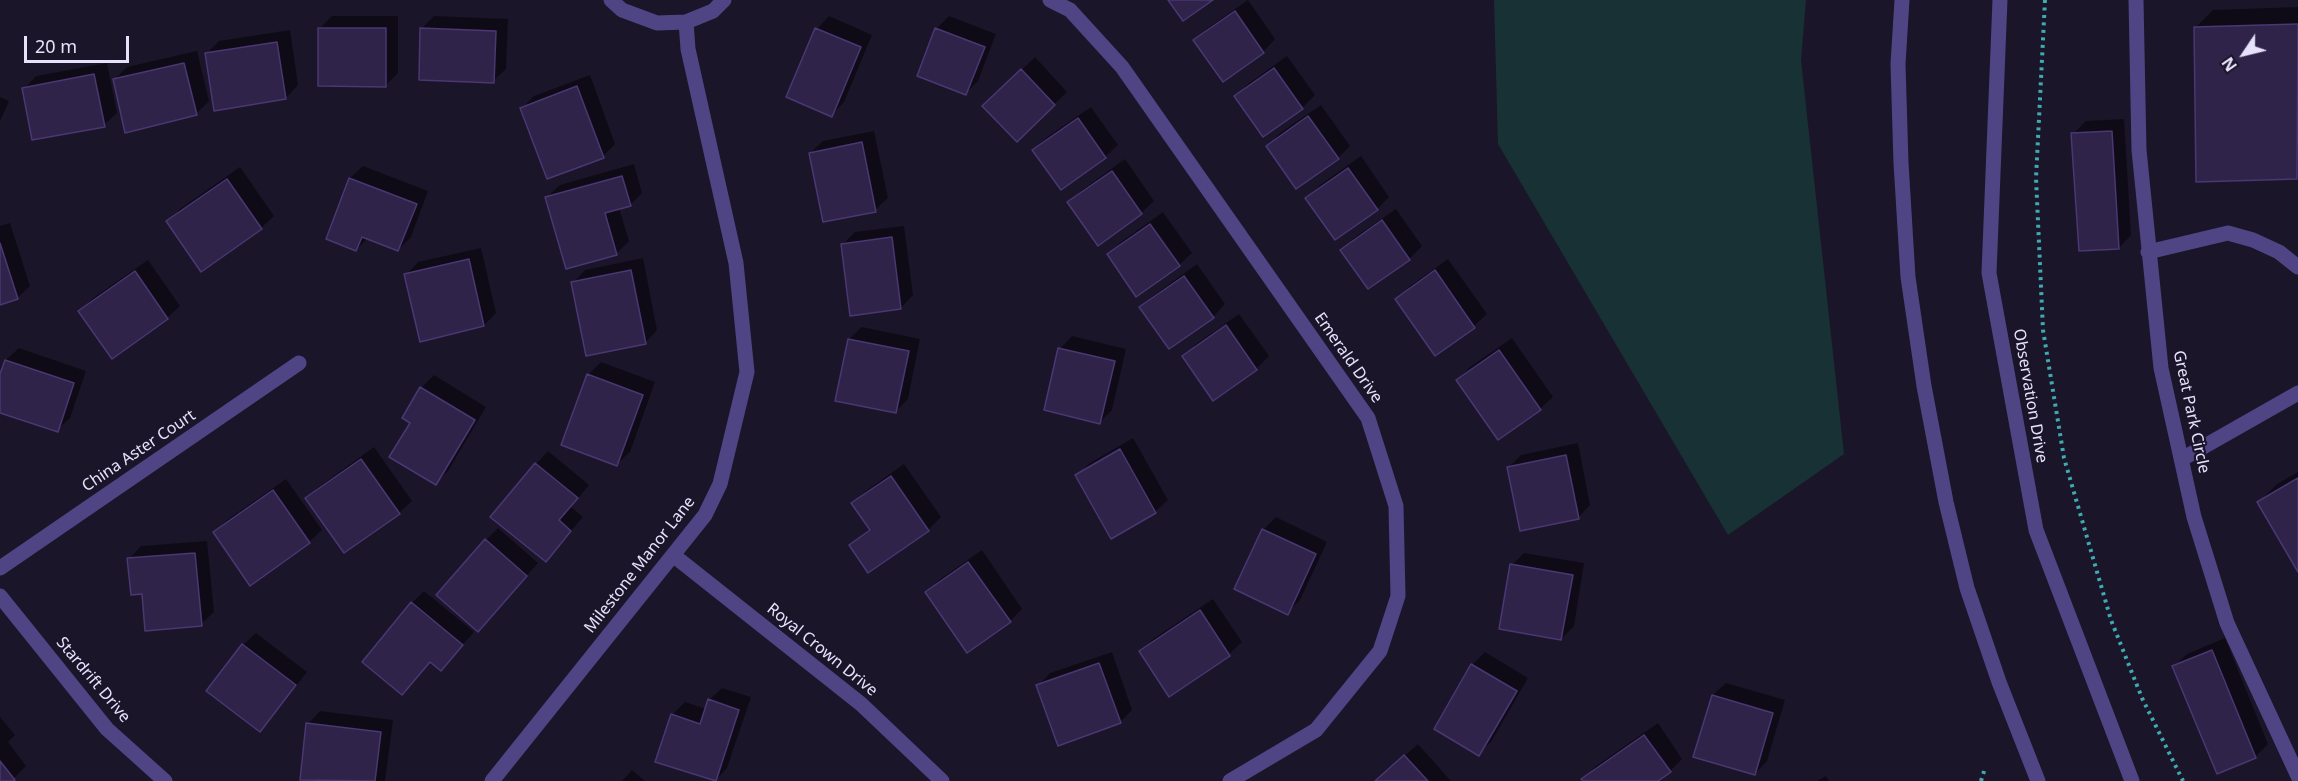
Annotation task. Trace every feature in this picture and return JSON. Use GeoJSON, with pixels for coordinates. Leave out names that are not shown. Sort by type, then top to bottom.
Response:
{"type":"FeatureCollection","features":[{"type":"Feature","properties":{"kind":"street"},"geometry":{"type":"LineString","coordinates":[[611,0],[622,10],[657,23],[686,22],[713,11],[724,0]]}},
{"type":"Feature","properties":{"kind":"street","name":"Emerald Drive"},"geometry":{"type":"LineString","coordinates":[[1050,0],[1075,5],[1122,67],[1368,418],[1396,506],[1398,596],[1380,651],[1316,730],[1230,781]]}},
{"type":"Feature","properties":{"kind":"street"},"geometry":{"type":"LineString","coordinates":[[1902,0],[1898,64],[1901,163],[1908,277],[1924,386],[1946,502],[1967,588],[1999,682],[2038,781]]}},
{"type":"Feature","properties":{"kind":"street","name":"Observation Drive"},"geometry":{"type":"LineString","coordinates":[[2000,0],[1989,273],[2036,530],[2132,781]]}},
{"type":"Feature","properties":{"kind":"street","name":"Great Park Circle"},"geometry":{"type":"LineString","coordinates":[[2136,0],[2139,150],[2161,368],[2194,517],[2227,623],[2298,776]]}},
{"type":"Feature","properties":{"kind":"street","name":"Milestone Manor Lane"},"geometry":{"type":"LineString","coordinates":[[492,781],[705,515],[720,484],[747,372],[736,263],[688,50],[686,22]]}},
{"type":"Feature","properties":{"kind":"street"},"geometry":{"type":"LineString","coordinates":[[2148,252],[2228,233],[2253,240],[2279,252],[2298,267]]}},
{"type":"Feature","properties":{"kind":"street","name":"China Aster Court"},"geometry":{"type":"LineString","coordinates":[[0,568],[299,363]]}},
{"type":"Feature","properties":{"kind":"street"},"geometry":{"type":"LineString","coordinates":[[2182,459],[2298,393]]}},
{"type":"Feature","properties":{"kind":"street","name":"Royal Crown Drive"},"geometry":{"type":"LineString","coordinates":[[673,555],[861,704],[942,781]]}},
{"type":"Feature","properties":{"kind":"street","name":"Stardrift Drive"},"geometry":{"type":"LineString","coordinates":[[0,596],[107,729],[165,781]]}},
{"type":"Feature","properties":{"kind":"path"},"geometry":{"type":"LineString","coordinates":[[2045,0],[2036,178],[2043,330],[2064,458],[2111,620],[2142,698],[2183,781]]}},
{"type":"Feature","properties":{"kind":"path"},"geometry":{"type":"LineString","coordinates":[[1981,781],[1985,768]]}},
{"type":"Feature","properties":{"kind":"green space"},"geometry":{"type":"Polygon","coordinates":[[[1494,0],[1806,0],[1801,60],[1844,454],[1728,535],[1498,144],[1494,0]]]}},
{"type":"Feature","properties":{"kind":"building"},"geometry":{"type":"Polygon","coordinates":[[[1168,0],[1213,0],[1183,21],[1168,0]]]}},
{"type":"Feature","properties":{"kind":"building"},"geometry":{"type":"Polygon","coordinates":[[[1235,11],[1264,53],[1223,82],[1193,40],[1235,11]]]}},
{"type":"Feature","properties":{"kind":"building"},"geometry":{"type":"Polygon","coordinates":[[[2298,24],[2297,179],[2196,182],[2194,27],[2298,24]]]}},
{"type":"Feature","properties":{"kind":"building"},"geometry":{"type":"Polygon","coordinates":[[[318,28],[386,28],[386,87],[318,86],[318,28]]]}},
{"type":"Feature","properties":{"kind":"building"},"geometry":{"type":"Polygon","coordinates":[[[420,28],[496,31],[494,83],[419,80],[420,28]]]}},
{"type":"Feature","properties":{"kind":"building"},"geometry":{"type":"Polygon","coordinates":[[[815,28],[861,47],[832,117],[786,97],[815,28]]]}},
{"type":"Feature","properties":{"kind":"building"},"geometry":{"type":"Polygon","coordinates":[[[935,28],[985,47],[966,95],[917,76],[935,28]]]}},
{"type":"Feature","properties":{"kind":"building"},"geometry":{"type":"Polygon","coordinates":[[[277,42],[286,99],[214,111],[205,53],[277,42]]]}},
{"type":"Feature","properties":{"kind":"building"},"geometry":{"type":"Polygon","coordinates":[[[184,63],[197,115],[125,133],[113,79],[184,63]]]}},
{"type":"Feature","properties":{"kind":"building"},"geometry":{"type":"Polygon","coordinates":[[[1274,68],[1303,109],[1263,137],[1234,96],[1274,68]]]}},
{"type":"Feature","properties":{"kind":"building"},"geometry":{"type":"Polygon","coordinates":[[[1021,69],[1055,105],[1017,142],[982,106],[1021,69]]]}},
{"type":"Feature","properties":{"kind":"building"},"geometry":{"type":"Polygon","coordinates":[[[94,74],[105,127],[32,140],[22,88],[94,74]]]}},
{"type":"Feature","properties":{"kind":"building"},"geometry":{"type":"Polygon","coordinates":[[[577,86],[604,158],[547,179],[520,108],[577,86]]]}},
{"type":"Feature","properties":{"kind":"building"},"geometry":{"type":"Polygon","coordinates":[[[1308,116],[1339,159],[1296,189],[1266,146],[1308,116]]]}},
{"type":"Feature","properties":{"kind":"building"},"geometry":{"type":"Polygon","coordinates":[[[1078,118],[1106,158],[1061,190],[1032,150],[1078,118]]]}},
{"type":"Feature","properties":{"kind":"building"},"geometry":{"type":"Polygon","coordinates":[[[2112,131],[2119,249],[2079,251],[2071,133],[2112,131]]]}},
{"type":"Feature","properties":{"kind":"building"},"geometry":{"type":"Polygon","coordinates":[[[862,142],[876,212],[823,222],[809,153],[862,142]]]}},
{"type":"Feature","properties":{"kind":"building"},"geometry":{"type":"Polygon","coordinates":[[[1348,168],[1378,210],[1335,240],[1305,198],[1348,168]]]}},
{"type":"Feature","properties":{"kind":"building"},"geometry":{"type":"Polygon","coordinates":[[[1112,171],[1142,214],[1098,246],[1067,202],[1112,171]]]}},
{"type":"Feature","properties":{"kind":"building"},"geometry":{"type":"Polygon","coordinates":[[[622,176],[631,206],[605,213],[617,255],[566,269],[545,197],[622,176]]]}},
{"type":"Feature","properties":{"kind":"building"},"geometry":{"type":"Polygon","coordinates":[[[349,178],[417,204],[398,251],[362,237],[356,251],[326,239],[349,178]]]}},
{"type":"Feature","properties":{"kind":"building"},"geometry":{"type":"Polygon","coordinates":[[[227,179],[262,229],[201,272],[166,221],[227,179]]]}},
{"type":"Feature","properties":{"kind":"building"},"geometry":{"type":"Polygon","coordinates":[[[1382,220],[1410,260],[1368,289],[1340,250],[1382,220]]]}},
{"type":"Feature","properties":{"kind":"building"},"geometry":{"type":"Polygon","coordinates":[[[1150,224],[1180,266],[1136,297],[1107,254],[1150,224]]]}},
{"type":"Feature","properties":{"kind":"building"},"geometry":{"type":"Polygon","coordinates":[[[892,237],[901,309],[850,316],[841,244],[892,237]]]}},
{"type":"Feature","properties":{"kind":"building"},"geometry":{"type":"Polygon","coordinates":[[[0,243],[18,299],[0,305],[0,243]]]}},
{"type":"Feature","properties":{"kind":"building"},"geometry":{"type":"Polygon","coordinates":[[[469,259],[484,326],[420,342],[404,274],[469,259]]]}},
{"type":"Feature","properties":{"kind":"building"},"geometry":{"type":"Polygon","coordinates":[[[631,270],[646,344],[586,356],[571,282],[631,270]]]}},
{"type":"Feature","properties":{"kind":"building"},"geometry":{"type":"Polygon","coordinates":[[[1435,270],[1475,328],[1435,356],[1395,299],[1435,270]]]}},
{"type":"Feature","properties":{"kind":"building"},"geometry":{"type":"Polygon","coordinates":[[[135,271],[168,319],[112,359],[78,311],[135,271]]]}},
{"type":"Feature","properties":{"kind":"building"},"geometry":{"type":"Polygon","coordinates":[[[1184,276],[1214,318],[1169,349],[1139,307],[1184,276]]]}},
{"type":"Feature","properties":{"kind":"building"},"geometry":{"type":"Polygon","coordinates":[[[1226,325],[1257,370],[1213,401],[1182,356],[1226,325]]]}},
{"type":"Feature","properties":{"kind":"building"},"geometry":{"type":"Polygon","coordinates":[[[848,339],[909,351],[896,413],[835,401],[848,339]]]}},
{"type":"Feature","properties":{"kind":"building"},"geometry":{"type":"Polygon","coordinates":[[[1058,348],[1115,361],[1100,424],[1044,410],[1058,348]]]}},
{"type":"Feature","properties":{"kind":"building"},"geometry":{"type":"Polygon","coordinates":[[[1499,350],[1541,410],[1498,440],[1456,380],[1499,350]]]}},
{"type":"Feature","properties":{"kind":"building"},"geometry":{"type":"Polygon","coordinates":[[[5,360],[74,383],[58,432],[0,413],[0,374],[5,360]]]}},
{"type":"Feature","properties":{"kind":"building"},"geometry":{"type":"Polygon","coordinates":[[[587,374],[643,395],[617,466],[561,445],[587,374]]]}},
{"type":"Feature","properties":{"kind":"building"},"geometry":{"type":"Polygon","coordinates":[[[420,387],[475,420],[436,485],[389,457],[410,423],[402,418],[420,387]]]}},
{"type":"Feature","properties":{"kind":"building"},"geometry":{"type":"Polygon","coordinates":[[[1120,449],[1156,513],[1111,539],[1075,475],[1120,449]]]}},
{"type":"Feature","properties":{"kind":"building"},"geometry":{"type":"Polygon","coordinates":[[[1566,455],[1579,519],[1520,531],[1507,467],[1566,455]]]}},
{"type":"Feature","properties":{"kind":"building"},"geometry":{"type":"Polygon","coordinates":[[[361,459],[400,514],[344,553],[305,498],[361,459]]]}},
{"type":"Feature","properties":{"kind":"building"},"geometry":{"type":"Polygon","coordinates":[[[535,463],[578,498],[559,520],[571,531],[546,562],[490,517],[535,463]]]}},
{"type":"Feature","properties":{"kind":"building"},"geometry":{"type":"Polygon","coordinates":[[[891,476],[929,531],[868,573],[849,545],[870,530],[851,503],[891,476]]]}},
{"type":"Feature","properties":{"kind":"building"},"geometry":{"type":"Polygon","coordinates":[[[2298,478],[2298,572],[2257,502],[2298,478]]]}},
{"type":"Feature","properties":{"kind":"building"},"geometry":{"type":"Polygon","coordinates":[[[273,490],[310,543],[250,586],[213,532],[273,490]]]}},
{"type":"Feature","properties":{"kind":"building"},"geometry":{"type":"Polygon","coordinates":[[[1262,529],[1316,554],[1288,615],[1234,589],[1262,529]]]}},
{"type":"Feature","properties":{"kind":"building"},"geometry":{"type":"Polygon","coordinates":[[[485,539],[527,576],[478,632],[436,595],[485,539]]]}},
{"type":"Feature","properties":{"kind":"building"},"geometry":{"type":"Polygon","coordinates":[[[195,553],[202,626],[145,631],[142,594],[131,595],[127,558],[195,553]]]}},
{"type":"Feature","properties":{"kind":"building"},"geometry":{"type":"Polygon","coordinates":[[[968,562],[1011,622],[967,653],[925,592],[968,562]]]}},
{"type":"Feature","properties":{"kind":"building"},"geometry":{"type":"Polygon","coordinates":[[[1510,564],[1573,575],[1561,640],[1499,629],[1510,564]]]}},
{"type":"Feature","properties":{"kind":"building"},"geometry":{"type":"Polygon","coordinates":[[[411,602],[463,645],[441,671],[430,662],[402,695],[362,662],[411,602]]]}},
{"type":"Feature","properties":{"kind":"building"},"geometry":{"type":"Polygon","coordinates":[[[1200,610],[1230,656],[1169,697],[1139,651],[1200,610]]]}},
{"type":"Feature","properties":{"kind":"building"},"geometry":{"type":"Polygon","coordinates":[[[242,644],[296,685],[260,732],[206,691],[242,644]]]}},
{"type":"Feature","properties":{"kind":"building"},"geometry":{"type":"Polygon","coordinates":[[[2212,650],[2256,758],[2217,774],[2172,666],[2212,650]]]}},
{"type":"Feature","properties":{"kind":"building"},"geometry":{"type":"Polygon","coordinates":[[[1099,663],[1121,723],[1058,746],[1036,685],[1099,663]]]}},
{"type":"Feature","properties":{"kind":"building"},"geometry":{"type":"Polygon","coordinates":[[[1471,664],[1517,691],[1479,756],[1434,729],[1471,664]]]}},
{"type":"Feature","properties":{"kind":"building"},"geometry":{"type":"Polygon","coordinates":[[[1712,695],[1773,713],[1755,775],[1693,757],[1712,695]]]}},
{"type":"Feature","properties":{"kind":"building"},"geometry":{"type":"Polygon","coordinates":[[[708,699],[739,710],[716,781],[655,762],[671,714],[700,724],[708,699]]]}},
{"type":"Feature","properties":{"kind":"building"},"geometry":{"type":"Polygon","coordinates":[[[306,723],[381,732],[375,781],[300,780],[306,723]]]}},
{"type":"Feature","properties":{"kind":"building"},"geometry":{"type":"Polygon","coordinates":[[[1644,735],[1671,772],[1658,781],[1583,781],[1581,779],[1644,735]]]}},
{"type":"Feature","properties":{"kind":"building"},"geometry":{"type":"Polygon","coordinates":[[[1404,755],[1428,781],[1375,781],[1404,755]]]}},
{"type":"Feature","properties":{"kind":"building"},"geometry":{"type":"Polygon","coordinates":[[[0,761],[15,780],[0,781],[0,761]]]}}]}
